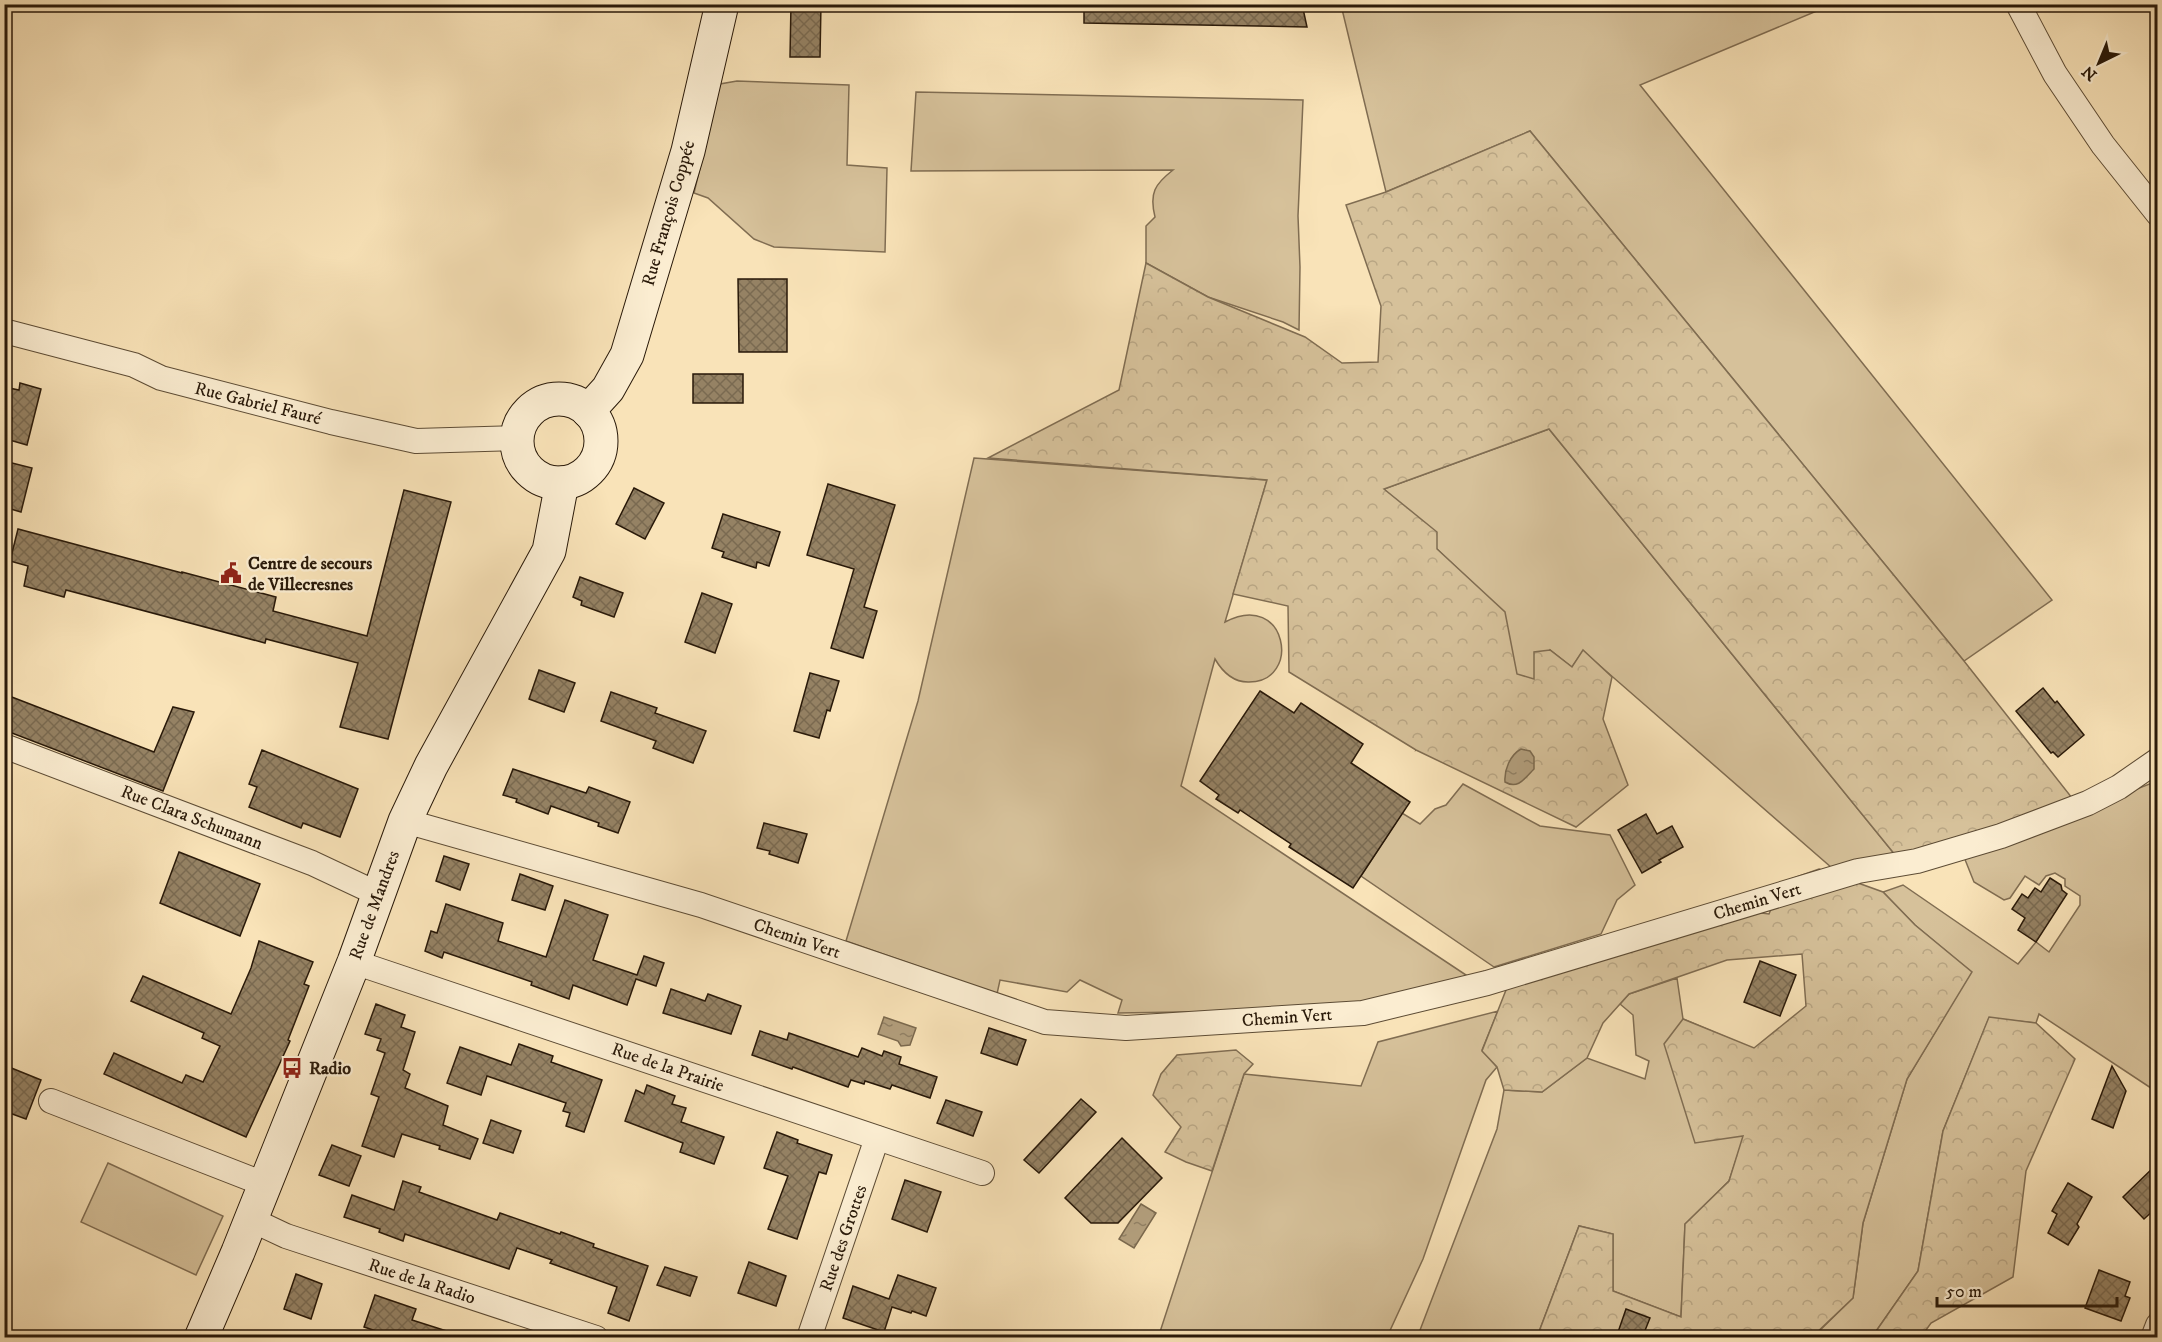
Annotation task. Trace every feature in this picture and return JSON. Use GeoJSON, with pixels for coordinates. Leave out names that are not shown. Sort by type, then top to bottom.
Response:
{"type":"FeatureCollection","features":[{"type":"Feature","properties":{"kind":"street","name":"Rue François Coppée"},"geometry":{"type":"LineString","coordinates":[[588,411],[608,389],[627,355],[688,151],[722,4]]}},
{"type":"Feature","properties":{"kind":"street"},"geometry":{"type":"LineString","coordinates":[[2018,4],[2055,74],[2103,145],[2157,214]]}},
{"type":"Feature","properties":{"kind":"street","name":"Rue Gabriel Fauré"},"geometry":{"type":"LineString","coordinates":[[4,331],[134,365],[161,378],[331,422],[416,441],[517,438]]}},
{"type":"Feature","properties":{"kind":"street"},"geometry":{"type":"LineString","coordinates":[[555,399],[567,399],[588,411],[596,420],[600,431],[601,443],[593,466],[585,474],[562,483],[539,478],[530,471],[522,461],[518,450],[519,426],[525,416],[544,401],[555,399]]}},
{"type":"Feature","properties":{"kind":"street","name":"Rue de Mandres"},"geometry":{"type":"LineString","coordinates":[[201,1338],[354,962],[405,821],[431,766],[549,551],[562,483]]}},
{"type":"Feature","properties":{"kind":"street","name":"Rue Clara Schumann"},"geometry":{"type":"LineString","coordinates":[[4,746],[312,863],[378,894]]}},
{"type":"Feature","properties":{"kind":"street","name":"Chemin Vert"},"geometry":{"type":"LineString","coordinates":[[405,821],[701,905],[1045,1022],[1126,1028],[1363,1012],[1428,998],[1858,871],[1917,861],[2001,836],[2088,803],[2119,787],[2157,760]]}},
{"type":"Feature","properties":{"kind":"street","name":"Rue de la Prairie"},"geometry":{"type":"LineString","coordinates":[[354,962],[982,1173]]}},
{"type":"Feature","properties":{"kind":"street"},"geometry":{"type":"LineString","coordinates":[[51,1101],[264,1184]]}},
{"type":"Feature","properties":{"kind":"street","name":"Rue des Grottes"},"geometry":{"type":"LineString","coordinates":[[809,1338],[877,1138]]}},
{"type":"Feature","properties":{"kind":"street","name":"Rue de la Radio"},"geometry":{"type":"LineString","coordinates":[[250,1219],[286,1236],[596,1338]]}},
{"type":"Feature","properties":{"kind":"street"},"geometry":{"type":"LineString","coordinates":[[2153,1338],[2157,1325]]}},
{"type":"Feature","properties":{"kind":"green space"},"geometry":{"type":"Polygon","coordinates":[[[1341,5],[1831,5],[1640,85],[2052,600],[1964,661],[1530,131],[1386,192],[1341,5]]]}},
{"type":"Feature","properties":{"kind":"green space"},"geometry":{"type":"Polygon","coordinates":[[[737,81],[849,85],[847,165],[887,168],[885,252],[774,247],[754,239],[708,198],[694,193],[720,84],[737,81]]]}},
{"type":"Feature","properties":{"kind":"green space"},"geometry":{"type":"Polygon","coordinates":[[[916,92],[1303,100],[1298,216],[1299,330],[1283,322],[1208,297],[1146,263],[1146,226],[1155,217],[1153,195],[1162,180],[1173,170],[911,171],[916,92]]]}},
{"type":"Feature","properties":{"kind":"green space"},"geometry":{"type":"Polygon","coordinates":[[[1530,131],[1964,661],[2076,803],[1896,856],[1549,429],[1384,489],[1437,532],[1437,549],[1505,612],[1517,674],[1534,679],[1534,652],[1550,650],[1572,667],[1583,650],[1612,677],[1603,719],[1628,785],[1576,827],[1416,750],[1289,672],[1288,606],[1233,594],[1267,480],[988,458],[1119,390],[1146,263],[1208,297],[1305,337],[1342,363],[1378,362],[1381,306],[1346,205],[1386,192],[1530,131]]]}},
{"type":"Feature","properties":{"kind":"green space"},"geometry":{"type":"Polygon","coordinates":[[[1549,429],[1896,856],[1832,868],[1583,651],[1572,667],[1550,650],[1534,679],[1416,750],[1477,587],[1437,549],[1384,489],[1549,429]]]}},
{"type":"Feature","properties":{"kind":"green space"},"geometry":{"type":"Polygon","coordinates":[[[974,458],[1267,480],[1225,622],[1246,615],[1262,618],[1274,627],[1280,640],[1281,655],[1276,668],[1265,678],[1248,682],[1242,682],[1228,675],[1215,659],[1181,786],[1469,977],[1352,1004],[1242,1011],[1118,1013],[1122,1000],[1080,980],[1067,992],[1000,980],[997,994],[846,941],[918,701],[974,458]]]}},
{"type":"Feature","properties":{"kind":"green space"},"geometry":{"type":"Polygon","coordinates":[[[2157,781],[2157,1092],[2039,1014],[2036,1023],[1989,1018],[1943,1131],[1918,1271],[1872,1337],[1812,1338],[1853,1298],[1863,1223],[1907,1079],[1971,972],[1915,925],[1883,892],[1903,885],[2018,964],[2036,942],[2049,952],[2080,905],[2080,896],[2065,886],[2065,879],[2055,873],[2046,876],[2039,885],[2025,876],[2010,898],[2004,900],[1974,882],[1964,857],[2157,781]]]}},
{"type":"Feature","properties":{"kind":"green space"},"geometry":{"type":"Polygon","coordinates":[[[1463,784],[1540,826],[1610,835],[1635,885],[1617,900],[1601,934],[1494,967],[1361,876],[1402,813],[1420,824],[1435,809],[1446,805],[1463,784]]]}},
{"type":"Feature","properties":{"kind":"green space"},"geometry":{"type":"Polygon","coordinates":[[[1819,869],[1883,892],[1915,925],[1972,972],[1907,1079],[1863,1223],[1853,1298],[1812,1337],[1537,1337],[1579,1226],[1613,1234],[1613,1291],[1681,1317],[1685,1224],[1729,1181],[1743,1136],[1695,1143],[1664,1044],[1683,1019],[1754,1048],[1806,1006],[1802,954],[1727,960],[1629,994],[1603,1023],[1587,1058],[1542,1092],[1504,1090],[1497,1067],[1482,1051],[1506,990],[1545,959],[1713,907],[1769,914],[1782,882],[1819,869]]]}},
{"type":"Feature","properties":{"kind":"green space"},"geometry":{"type":"Polygon","coordinates":[[[1677,978],[1683,1019],[1754,1049],[1744,1136],[1729,1181],[1685,1224],[1681,1317],[1613,1291],[1613,1234],[1579,1226],[1537,1337],[1417,1338],[1497,1129],[1504,1090],[1542,1092],[1587,1058],[1645,1079],[1649,1061],[1636,1055],[1633,1015],[1620,1004],[1629,994],[1677,978]]]}},
{"type":"Feature","properties":{"kind":"green space"},"geometry":{"type":"Polygon","coordinates":[[[1498,1011],[1482,1050],[1497,1067],[1486,1080],[1423,1259],[1387,1337],[1158,1338],[1244,1074],[1361,1086],[1378,1042],[1498,1011]]]}},
{"type":"Feature","properties":{"kind":"green space"},"geometry":{"type":"Polygon","coordinates":[[[1989,1017],[2036,1023],[2075,1059],[2026,1171],[2013,1277],[1931,1323],[1921,1337],[1872,1337],[1918,1271],[1943,1131],[1989,1017]]]}},
{"type":"Feature","properties":{"kind":"green space"},"geometry":{"type":"Polygon","coordinates":[[[1236,1050],[1253,1064],[1244,1074],[1212,1171],[1165,1152],[1181,1127],[1153,1095],[1161,1074],[1177,1055],[1236,1050]]]}},
{"type":"Feature","properties":{"kind":"green space"},"geometry":{"type":"Polygon","coordinates":[[[108,1163],[223,1216],[196,1275],[81,1222],[108,1163]]]}},
{"type":"Feature","properties":{"kind":"water"},"geometry":{"type":"Polygon","coordinates":[[[1521,749],[1530,751],[1534,757],[1534,769],[1518,784],[1510,784],[1505,782],[1507,768],[1511,759],[1521,749]]]}},
{"type":"Feature","properties":{"kind":"water"},"geometry":{"type":"Polygon","coordinates":[[[884,1017],[916,1028],[910,1045],[901,1046],[898,1041],[878,1034],[884,1017]]]}},
{"type":"Feature","properties":{"kind":"water"},"geometry":{"type":"Polygon","coordinates":[[[1141,1204],[1156,1213],[1134,1248],[1119,1239],[1141,1204]]]}},
{"type":"Feature","properties":{"kind":"building"},"geometry":{"type":"Polygon","coordinates":[[[791,4],[821,4],[820,57],[790,57],[791,4]]]}},
{"type":"Feature","properties":{"kind":"building"},"geometry":{"type":"Polygon","coordinates":[[[1084,4],[1302,4],[1307,27],[1084,23],[1084,4]]]}},
{"type":"Feature","properties":{"kind":"building"},"geometry":{"type":"Polygon","coordinates":[[[738,279],[787,279],[787,352],[739,352],[738,279]]]}},
{"type":"Feature","properties":{"kind":"building"},"geometry":{"type":"Polygon","coordinates":[[[693,374],[743,374],[743,403],[693,403],[693,374]]]}},
{"type":"Feature","properties":{"kind":"building"},"geometry":{"type":"Polygon","coordinates":[[[20,383],[41,389],[27,445],[6,439],[12,418],[4,416],[4,387],[19,390],[20,383]]]}},
{"type":"Feature","properties":{"kind":"building"},"geometry":{"type":"Polygon","coordinates":[[[4,461],[32,468],[21,512],[4,507],[4,461]]]}},
{"type":"Feature","properties":{"kind":"building"},"geometry":{"type":"Polygon","coordinates":[[[828,484],[895,505],[864,607],[877,611],[863,658],[831,648],[854,569],[807,555],[828,484]]]}},
{"type":"Feature","properties":{"kind":"building"},"geometry":{"type":"Polygon","coordinates":[[[634,488],[664,503],[645,539],[616,524],[634,488]]]}},
{"type":"Feature","properties":{"kind":"building"},"geometry":{"type":"Polygon","coordinates":[[[404,490],[451,502],[388,739],[340,727],[358,663],[266,639],[265,643],[66,590],[64,597],[24,586],[28,566],[10,561],[18,529],[276,597],[273,611],[367,636],[404,490]]]}},
{"type":"Feature","properties":{"kind":"building"},"geometry":{"type":"Polygon","coordinates":[[[723,514],[780,532],[769,566],[757,562],[756,568],[722,557],[724,552],[712,548],[723,514]]]}},
{"type":"Feature","properties":{"kind":"building"},"geometry":{"type":"Polygon","coordinates":[[[580,577],[623,593],[614,617],[581,605],[582,601],[573,597],[580,577]]]}},
{"type":"Feature","properties":{"kind":"building"},"geometry":{"type":"Polygon","coordinates":[[[702,593],[732,604],[715,653],[685,642],[702,593]]]}},
{"type":"Feature","properties":{"kind":"building"},"geometry":{"type":"Polygon","coordinates":[[[539,670],[575,683],[564,712],[529,699],[539,670]]]}},
{"type":"Feature","properties":{"kind":"building"},"geometry":{"type":"Polygon","coordinates":[[[810,673],[839,681],[819,738],[794,731],[810,673]]]}},
{"type":"Feature","properties":{"kind":"building"},"geometry":{"type":"Polygon","coordinates":[[[2043,688],[2055,703],[2057,701],[2084,735],[2058,757],[2053,752],[2051,753],[2016,711],[2043,688]]]}},
{"type":"Feature","properties":{"kind":"building"},"geometry":{"type":"Polygon","coordinates":[[[1260,691],[1294,713],[1301,703],[1363,744],[1351,763],[1410,802],[1353,888],[1289,847],[1291,844],[1240,810],[1238,813],[1216,799],[1219,795],[1200,781],[1260,691]]]}},
{"type":"Feature","properties":{"kind":"building"},"geometry":{"type":"Polygon","coordinates":[[[611,692],[657,708],[655,713],[706,731],[693,763],[653,748],[656,741],[601,721],[611,692]]]}},
{"type":"Feature","properties":{"kind":"building"},"geometry":{"type":"Polygon","coordinates":[[[4,694],[154,752],[173,707],[194,712],[163,791],[4,730],[4,694]]]}},
{"type":"Feature","properties":{"kind":"building"},"geometry":{"type":"Polygon","coordinates":[[[262,750],[358,789],[340,837],[303,823],[301,828],[249,807],[257,787],[249,784],[262,750]]]}},
{"type":"Feature","properties":{"kind":"building"},"geometry":{"type":"Polygon","coordinates":[[[513,769],[586,793],[589,787],[630,802],[618,833],[598,826],[599,823],[551,806],[548,814],[503,795],[513,769]]]}},
{"type":"Feature","properties":{"kind":"building"},"geometry":{"type":"Polygon","coordinates":[[[1646,814],[1657,834],[1672,826],[1683,847],[1659,860],[1661,862],[1642,873],[1618,830],[1646,814]]]}},
{"type":"Feature","properties":{"kind":"building"},"geometry":{"type":"Polygon","coordinates":[[[764,823],[807,834],[798,863],[757,848],[764,823]]]}},
{"type":"Feature","properties":{"kind":"building"},"geometry":{"type":"Polygon","coordinates":[[[179,852],[260,884],[240,936],[160,903],[179,852]]]}},
{"type":"Feature","properties":{"kind":"building"},"geometry":{"type":"Polygon","coordinates":[[[444,856],[469,864],[460,890],[436,881],[444,856]]]}},
{"type":"Feature","properties":{"kind":"building"},"geometry":{"type":"Polygon","coordinates":[[[520,874],[553,886],[545,910],[512,900],[520,874]]]}},
{"type":"Feature","properties":{"kind":"building"},"geometry":{"type":"Polygon","coordinates":[[[2050,878],[2061,885],[2062,890],[2067,894],[2036,942],[2018,930],[2025,918],[2012,909],[2022,894],[2028,898],[2035,888],[2041,892],[2050,878]]]}},
{"type":"Feature","properties":{"kind":"building"},"geometry":{"type":"Polygon","coordinates":[[[565,900],[608,915],[593,960],[637,975],[644,956],[664,963],[656,986],[636,979],[627,1005],[573,985],[569,999],[531,985],[532,982],[444,952],[442,958],[425,951],[431,931],[437,933],[446,904],[503,923],[498,941],[546,957],[565,900]]]}},
{"type":"Feature","properties":{"kind":"building"},"geometry":{"type":"Polygon","coordinates":[[[259,941],[313,962],[304,984],[309,986],[288,1040],[290,1041],[246,1137],[104,1074],[114,1053],[182,1083],[186,1075],[203,1082],[220,1046],[202,1038],[204,1033],[131,1001],[143,976],[231,1014],[251,968],[259,941]]]}},
{"type":"Feature","properties":{"kind":"building"},"geometry":{"type":"Polygon","coordinates":[[[1760,961],[1796,975],[1780,1016],[1744,1002],[1760,961]]]}},
{"type":"Feature","properties":{"kind":"building"},"geometry":{"type":"Polygon","coordinates":[[[671,989],[705,1001],[708,994],[741,1006],[731,1034],[663,1013],[671,989]]]}},
{"type":"Feature","properties":{"kind":"building"},"geometry":{"type":"Polygon","coordinates":[[[376,1004],[405,1015],[401,1027],[415,1032],[403,1070],[410,1074],[405,1088],[448,1106],[443,1125],[478,1139],[470,1159],[439,1149],[440,1146],[402,1134],[394,1157],[362,1146],[379,1097],[371,1094],[385,1053],[377,1050],[381,1039],[365,1034],[376,1004]]]}},
{"type":"Feature","properties":{"kind":"building"},"geometry":{"type":"Polygon","coordinates":[[[989,1028],[1026,1040],[1017,1065],[981,1053],[989,1028]]]}},
{"type":"Feature","properties":{"kind":"building"},"geometry":{"type":"Polygon","coordinates":[[[760,1031],[787,1040],[789,1033],[858,1057],[862,1048],[882,1056],[884,1051],[901,1057],[899,1064],[937,1077],[930,1098],[892,1085],[890,1089],[865,1081],[864,1084],[851,1080],[848,1087],[752,1055],[760,1031]]]}},
{"type":"Feature","properties":{"kind":"building"},"geometry":{"type":"Polygon","coordinates":[[[519,1044],[553,1056],[551,1062],[602,1080],[584,1132],[566,1126],[570,1113],[563,1111],[566,1103],[487,1076],[481,1095],[447,1083],[460,1047],[511,1065],[519,1044]]]}},
{"type":"Feature","properties":{"kind":"building"},"geometry":{"type":"Polygon","coordinates":[[[4,1065],[41,1080],[26,1119],[4,1111],[4,1065]]]}},
{"type":"Feature","properties":{"kind":"building"},"geometry":{"type":"Polygon","coordinates":[[[2112,1066],[2126,1091],[2113,1128],[2092,1119],[2112,1066]]]}},
{"type":"Feature","properties":{"kind":"building"},"geometry":{"type":"Polygon","coordinates":[[[647,1085],[675,1096],[672,1104],[686,1108],[681,1122],[724,1137],[714,1164],[680,1152],[683,1143],[625,1121],[636,1090],[644,1094],[647,1085]]]}},
{"type":"Feature","properties":{"kind":"building"},"geometry":{"type":"Polygon","coordinates":[[[1081,1099],[1096,1112],[1039,1173],[1024,1160],[1081,1099]]]}},
{"type":"Feature","properties":{"kind":"building"},"geometry":{"type":"Polygon","coordinates":[[[946,1100],[982,1112],[973,1136],[937,1123],[946,1100]]]}},
{"type":"Feature","properties":{"kind":"building"},"geometry":{"type":"Polygon","coordinates":[[[491,1120],[521,1131],[513,1153],[483,1143],[491,1120]]]}},
{"type":"Feature","properties":{"kind":"building"},"geometry":{"type":"Polygon","coordinates":[[[777,1132],[798,1140],[797,1143],[832,1155],[826,1174],[819,1172],[797,1239],[768,1229],[788,1176],[764,1168],[777,1132]]]}},
{"type":"Feature","properties":{"kind":"building"},"geometry":{"type":"Polygon","coordinates":[[[1122,1138],[1162,1178],[1118,1223],[1091,1223],[1065,1198],[1122,1138]]]}},
{"type":"Feature","properties":{"kind":"building"},"geometry":{"type":"Polygon","coordinates":[[[332,1145],[361,1156],[349,1186],[319,1175],[332,1145]]]}},
{"type":"Feature","properties":{"kind":"building"},"geometry":{"type":"Polygon","coordinates":[[[2157,1164],[2157,1207],[2144,1219],[2123,1197],[2157,1164]]]}},
{"type":"Feature","properties":{"kind":"building"},"geometry":{"type":"Polygon","coordinates":[[[905,1180],[941,1192],[927,1232],[892,1219],[905,1180]]]}},
{"type":"Feature","properties":{"kind":"building"},"geometry":{"type":"Polygon","coordinates":[[[403,1181],[421,1187],[419,1192],[497,1220],[500,1213],[560,1234],[561,1232],[594,1244],[593,1247],[648,1266],[629,1321],[608,1313],[617,1287],[550,1263],[552,1260],[517,1248],[509,1269],[405,1234],[403,1241],[379,1232],[380,1229],[344,1217],[352,1195],[394,1210],[403,1181]]]}},
{"type":"Feature","properties":{"kind":"building"},"geometry":{"type":"Polygon","coordinates":[[[2068,1183],[2092,1197],[2068,1245],[2048,1233],[2057,1214],[2052,1211],[2068,1183]]]}},
{"type":"Feature","properties":{"kind":"building"},"geometry":{"type":"Polygon","coordinates":[[[749,1262],[786,1276],[776,1306],[738,1293],[749,1262]]]}},
{"type":"Feature","properties":{"kind":"building"},"geometry":{"type":"Polygon","coordinates":[[[665,1267],[697,1277],[690,1296],[657,1285],[665,1267]]]}},
{"type":"Feature","properties":{"kind":"building"},"geometry":{"type":"Polygon","coordinates":[[[2099,1270],[2130,1282],[2125,1296],[2130,1298],[2121,1321],[2085,1308],[2099,1270]]]}},
{"type":"Feature","properties":{"kind":"building"},"geometry":{"type":"Polygon","coordinates":[[[296,1274],[322,1284],[311,1319],[284,1309],[296,1274]]]}},
{"type":"Feature","properties":{"kind":"building"},"geometry":{"type":"Polygon","coordinates":[[[898,1275],[936,1288],[926,1316],[892,1307],[884,1332],[843,1318],[853,1286],[889,1299],[898,1275]]]}},
{"type":"Feature","properties":{"kind":"building"},"geometry":{"type":"Polygon","coordinates":[[[375,1295],[416,1309],[412,1320],[453,1333],[452,1338],[397,1338],[364,1327],[375,1295]]]}},
{"type":"Feature","properties":{"kind":"building"},"geometry":{"type":"Polygon","coordinates":[[[1626,1309],[1650,1318],[1642,1338],[1616,1338],[1626,1309]]]}},
{"type":"Feature","properties":{"kind":"place","name":"Centre de secours de Villecresnes"},"geometry":{"type":"Point","coordinates":[231,573]}},
{"type":"Feature","properties":{"kind":"place","name":"Radio"},"geometry":{"type":"Point","coordinates":[292,1068]}}]}
